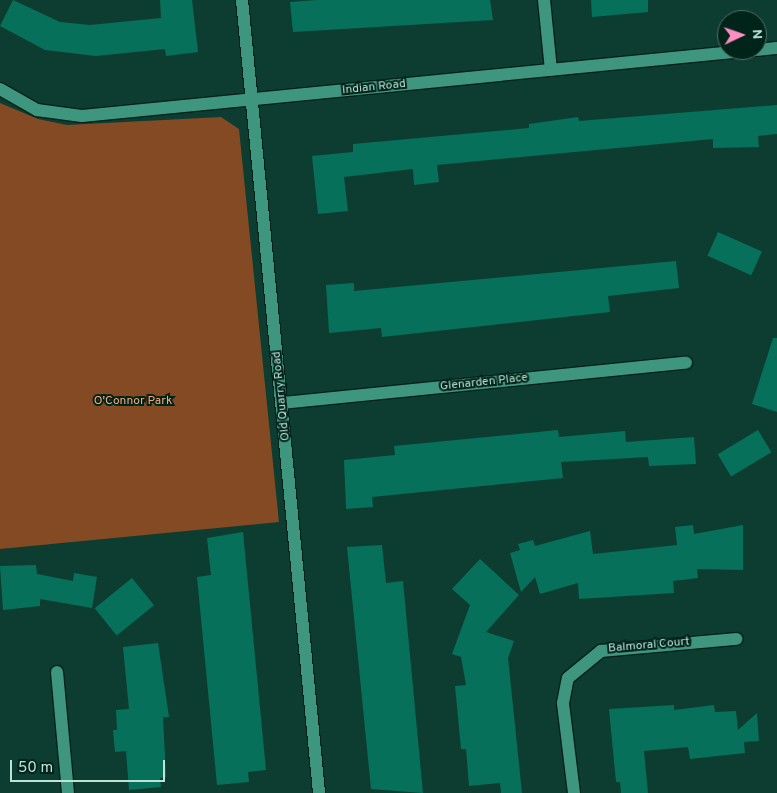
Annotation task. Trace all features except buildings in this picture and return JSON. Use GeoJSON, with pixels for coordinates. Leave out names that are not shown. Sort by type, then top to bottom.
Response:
{"type":"FeatureCollection","features":[{"type":"Feature","properties":{"kind":"street","name":"Old Quarry Road"},"geometry":{"type":"LineString","coordinates":[[242,0],[319,793]]}},
{"type":"Feature","properties":{"kind":"street"},"geometry":{"type":"LineString","coordinates":[[544,0],[551,70]]}},
{"type":"Feature","properties":{"kind":"street","name":"Indian Road"},"geometry":{"type":"LineString","coordinates":[[0,89],[37,110],[82,116],[251,101],[717,54]]}},
{"type":"Feature","properties":{"kind":"street","name":"Glenarden Place"},"geometry":{"type":"LineString","coordinates":[[282,403],[686,363]]}},
{"type":"Feature","properties":{"kind":"street","name":"Balmoral Court"},"geometry":{"type":"LineString","coordinates":[[574,793],[564,703],[568,678],[601,651],[736,639]]}},
{"type":"Feature","properties":{"kind":"street"},"geometry":{"type":"LineString","coordinates":[[57,672],[68,793]]}},
{"type":"Feature","properties":{"kind":"green space","name":"O'Connor Park"},"geometry":{"type":"Polygon","coordinates":[[[0,103],[38,119],[67,125],[221,117],[239,129],[279,522],[0,549],[0,103]]]}}]}
